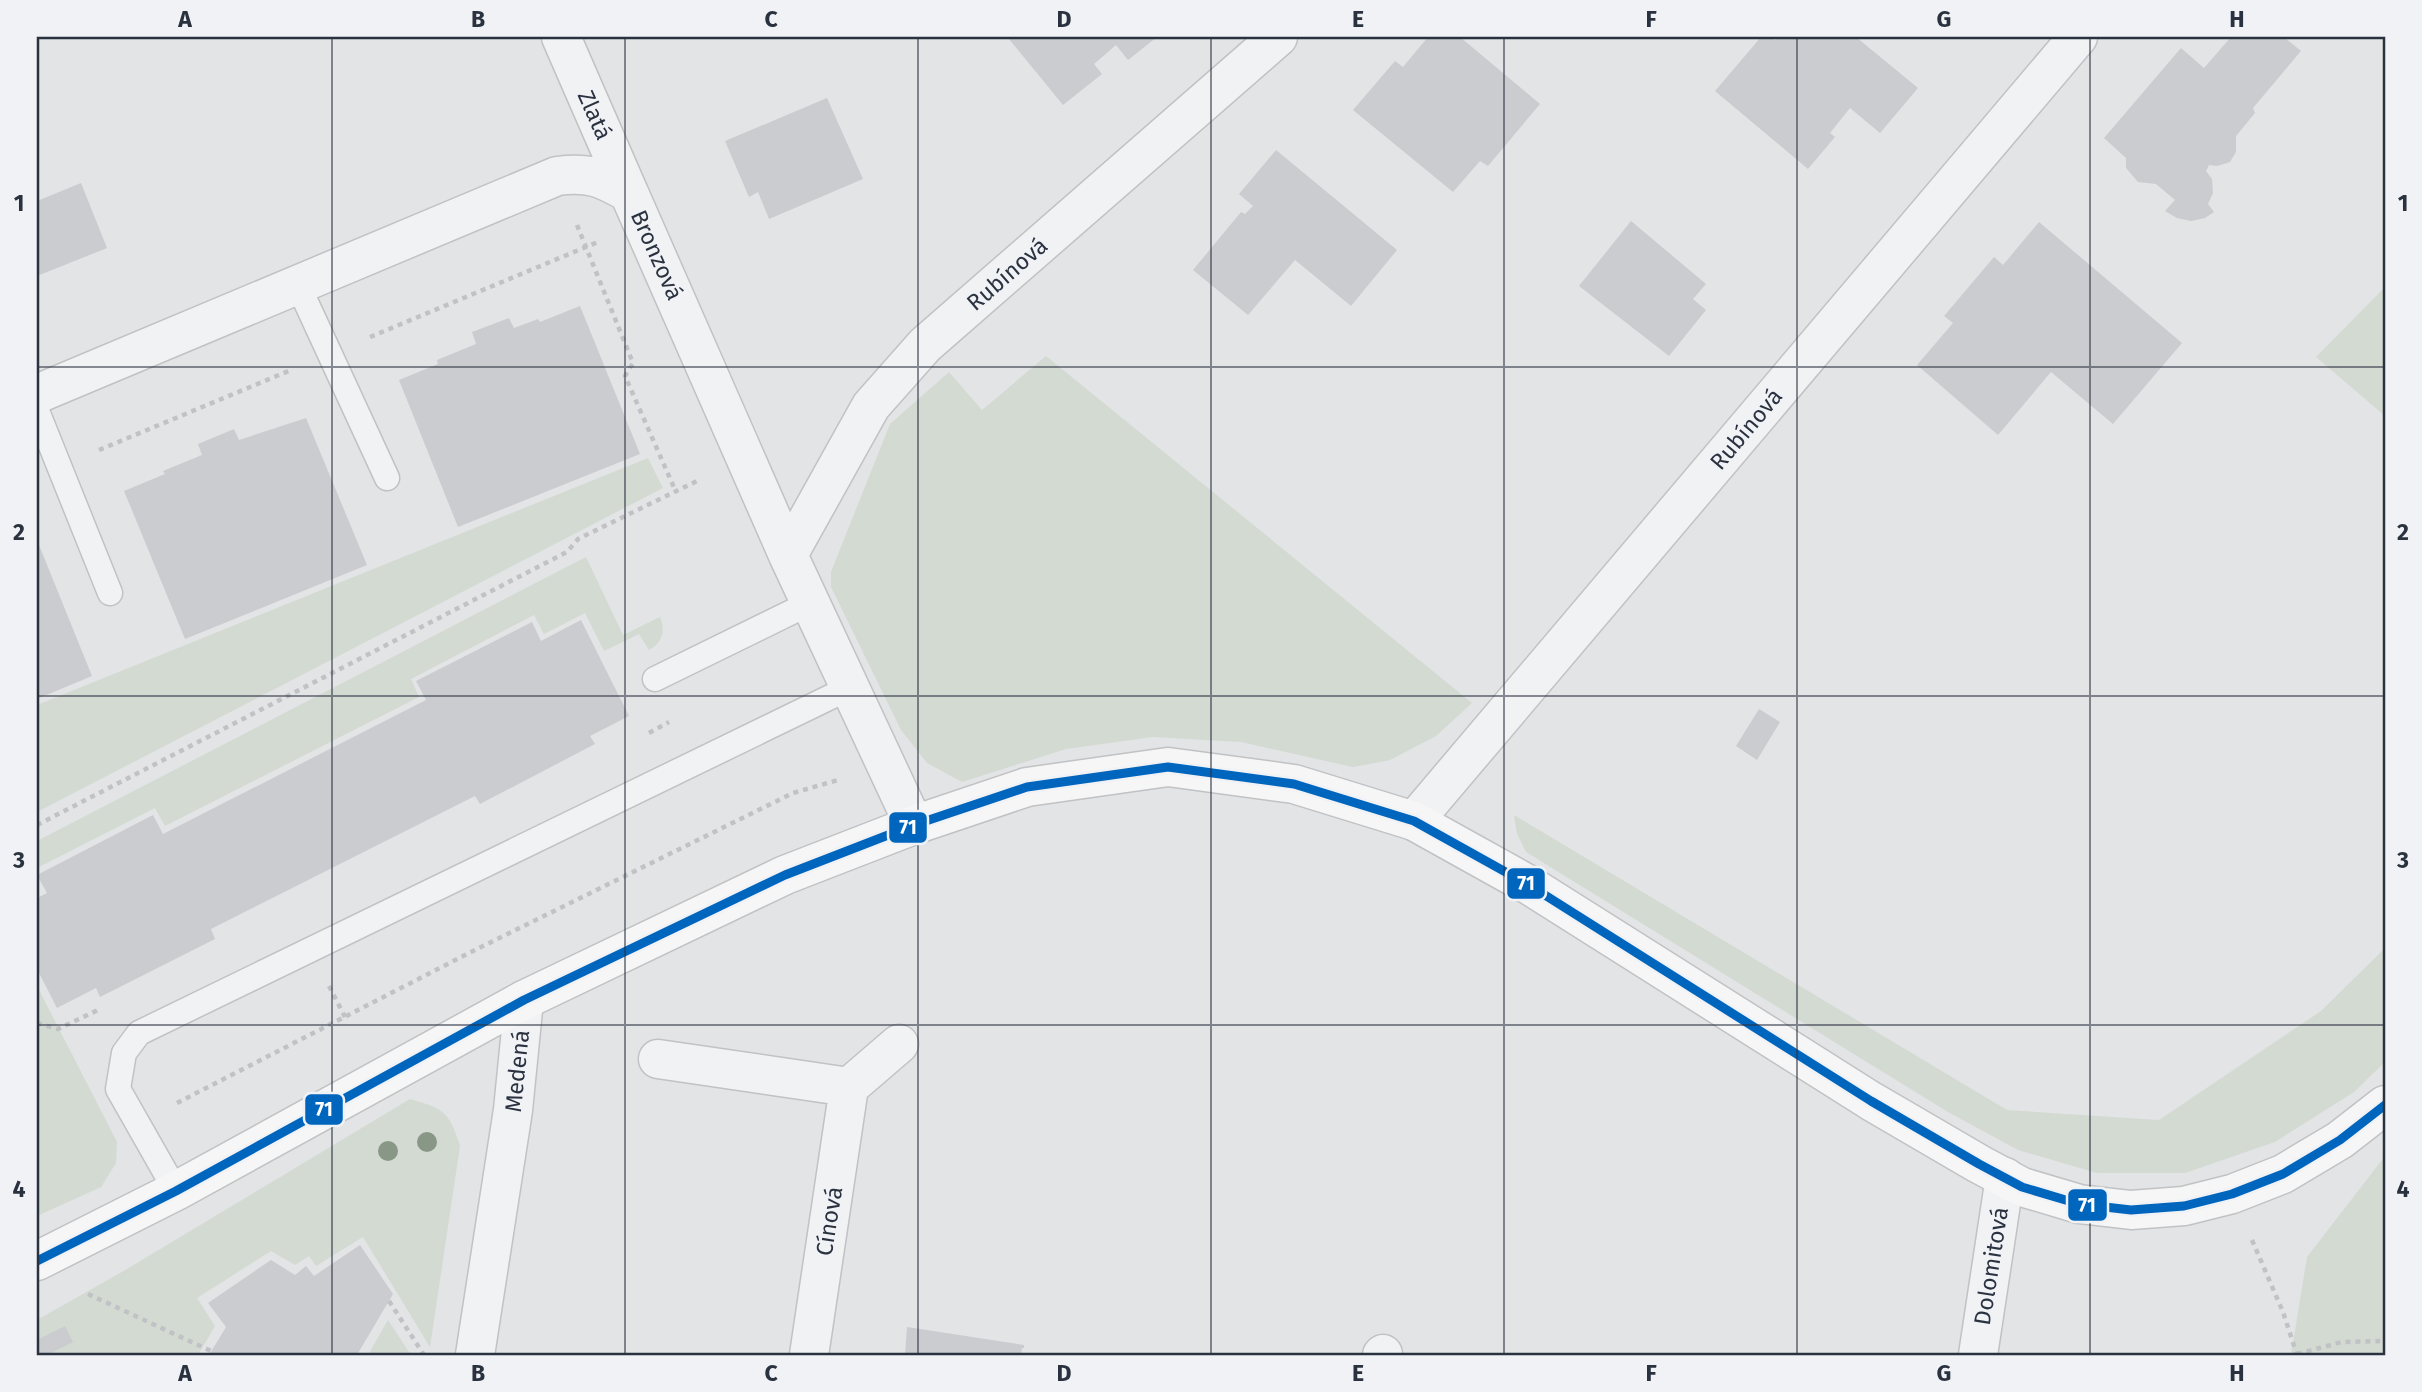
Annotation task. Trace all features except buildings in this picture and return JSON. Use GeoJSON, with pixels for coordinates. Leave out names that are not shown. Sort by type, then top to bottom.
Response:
{"type":"FeatureCollection","features":[{"type":"Feature","properties":{"kind":"street","name":"Zlatá"},"geometry":{"type":"LineString","coordinates":[[561,37],[629,193]]}},
{"type":"Feature","properties":{"kind":"street","name":"Rubínová"},"geometry":{"type":"LineString","coordinates":[[788,555],[871,406],[925,345],[1278,37]]}},
{"type":"Feature","properties":{"kind":"street","name":"Rubínová"},"geometry":{"type":"LineString","coordinates":[[1414,821],[2078,37]]}},
{"type":"Feature","properties":{"kind":"street","name":"Bronzová"},"geometry":{"type":"LineString","coordinates":[[37,394],[556,176],[578,174],[603,178],[629,193],[788,555],[914,825]]}},
{"type":"Feature","properties":{"kind":"street"},"geometry":{"type":"LineString","coordinates":[[524,1000],[785,875],[914,825],[1027,787],[1168,767],[1294,784],[1414,821],[1529,885],[1871,1101],[2022,1187],[2079,1204],[2131,1210],[2184,1206],[2232,1194],[2283,1174],[2340,1140],[2385,1105]]}},
{"type":"Feature","properties":{"kind":"street","name":"Medená"},"geometry":{"type":"LineString","coordinates":[[37,1261],[176,1192],[524,1000]]}},
{"type":"Feature","properties":{"kind":"street","name":"Medená"},"geometry":{"type":"LineString","coordinates":[[475,1355],[513,1110],[524,1000]]}},
{"type":"Feature","properties":{"kind":"street"},"geometry":{"type":"LineString","coordinates":[[659,1059],[849,1087],[899,1044]]}},
{"type":"Feature","properties":{"kind":"street","name":"Cínová"},"geometry":{"type":"LineString","coordinates":[[809,1355],[849,1087]]}},
{"type":"Feature","properties":{"kind":"street","name":"Dolomitová"},"geometry":{"type":"LineString","coordinates":[[1978,1355],[2005,1177]]}},
{"type":"Feature","properties":{"kind":"lane"},"geometry":{"type":"LineString","coordinates":[[298,285],[387,478]]}},
{"type":"Feature","properties":{"kind":"lane"},"geometry":{"type":"LineString","coordinates":[[37,411],[110,593]]}},
{"type":"Feature","properties":{"kind":"lane"},"geometry":{"type":"LineString","coordinates":[[654,678],[810,603]]}},
{"type":"Feature","properties":{"kind":"lane"},"geometry":{"type":"LineString","coordinates":[[176,1192],[118,1089],[124,1053],[139,1033],[849,688]]}},
{"type":"Feature","properties":{"kind":"path"},"geometry":{"type":"LineString","coordinates":[[556,176],[634,363],[625,376],[676,492]]}},
{"type":"Feature","properties":{"kind":"path"},"geometry":{"type":"LineString","coordinates":[[37,825],[567,552],[578,539],[746,457]]}},
{"type":"Feature","properties":{"kind":"path"},"geometry":{"type":"LineString","coordinates":[[137,1124],[471,952],[793,793],[886,765]]}},
{"type":"Feature","properties":{"kind":"path"},"geometry":{"type":"LineString","coordinates":[[37,1023],[58,1029]]}},
{"type":"Feature","properties":{"kind":"path"},"geometry":{"type":"LineString","coordinates":[[2232,1194],[2283,1312],[2297,1355],[2342,1342],[2385,1342]]}},
{"type":"Feature","properties":{"kind":"path"},"geometry":{"type":"LineString","coordinates":[[84,1292],[211,1351]]}},
{"type":"Feature","properties":{"kind":"path"},"geometry":{"type":"LineString","coordinates":[[389,1301],[424,1355]]}},
{"type":"Feature","properties":{"kind":"shaded area"},"geometry":{"type":"Polygon","coordinates":[[[2385,287],[2385,416],[2316,357],[2385,287]]]}},
{"type":"Feature","properties":{"kind":"shaded area"},"geometry":{"type":"Polygon","coordinates":[[[1046,356],[1472,703],[1436,736],[1390,760],[1353,767],[1241,742],[1153,737],[1066,749],[962,782],[927,763],[901,730],[831,587],[831,572],[890,424],[949,372],[982,410],[1046,356]]]}},
{"type":"Feature","properties":{"kind":"shaded area"},"geometry":{"type":"Polygon","coordinates":[[[648,458],[663,488],[37,812],[37,705],[648,458]]]}},
{"type":"Feature","properties":{"kind":"shaded area"},"geometry":{"type":"Polygon","coordinates":[[[586,557],[623,635],[660,617],[663,632],[660,640],[649,650],[639,634],[604,651],[585,613],[544,634],[534,615],[411,679],[419,697],[165,826],[155,808],[37,868],[37,841],[586,557]]]}},
{"type":"Feature","properties":{"kind":"shaded area"},"geometry":{"type":"Polygon","coordinates":[[[1514,815],[2007,1110],[2159,1120],[2321,1011],[2385,948],[2385,1062],[2354,1092],[2275,1142],[2185,1173],[2097,1173],[2018,1150],[1948,1112],[1526,852],[1517,834],[1514,815]]]}},
{"type":"Feature","properties":{"kind":"shaded area"},"geometry":{"type":"Polygon","coordinates":[[[37,986],[117,1142],[116,1163],[101,1187],[37,1216],[37,986]]]}},
{"type":"Feature","properties":{"kind":"shaded area"},"geometry":{"type":"Polygon","coordinates":[[[410,1099],[444,1113],[460,1146],[430,1347],[363,1237],[316,1266],[309,1256],[295,1265],[271,1251],[197,1298],[215,1326],[198,1355],[37,1355],[37,1320],[410,1099]]]}},
{"type":"Feature","properties":{"kind":"shaded area"},"geometry":{"type":"Polygon","coordinates":[[[2385,1156],[2385,1355],[2291,1355],[2307,1257],[2385,1156]]]}},
{"type":"Feature","properties":{"kind":"shaded area"},"geometry":{"type":"Polygon","coordinates":[[[388,1320],[411,1355],[368,1355],[388,1320]]]}},
{"type":"Feature","properties":{"kind":"transit line","name":"71"},"geometry":{"type":"LineString","coordinates":[[37,1261],[176,1191],[524,1000],[785,875],[914,825],[1027,787],[1168,767],[1294,784],[1414,821],[1529,885],[1871,1101],[1979,1164],[2022,1187],[2079,1204],[2131,1210],[2184,1206],[2232,1194],[2283,1174],[2340,1140],[2385,1105]]}}]}
